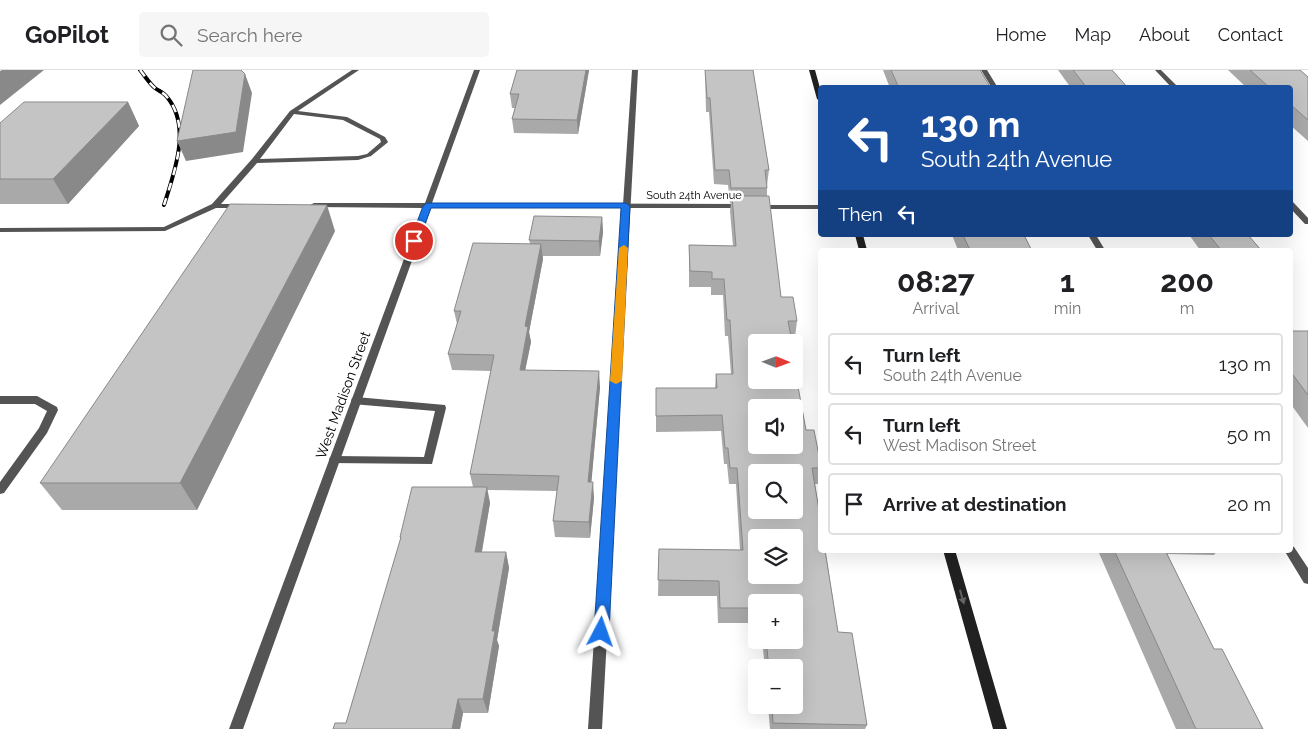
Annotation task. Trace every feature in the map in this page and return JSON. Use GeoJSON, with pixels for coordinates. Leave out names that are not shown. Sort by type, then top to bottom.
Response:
{"type":"FeatureCollection","features":[{"type":"Feature","properties":{"kind":"street"},"geometry":{"type":"LineString","coordinates":[[0,230],[166,229],[215,206],[256,161],[292,112],[356,70]]}},
{"type":"Feature","properties":{"kind":"street","name":"West Madison Street"},"geometry":{"type":"LineString","coordinates":[[236,729],[477,70]]}},
{"type":"Feature","properties":{"kind":"street"},"geometry":{"type":"LineString","coordinates":[[596,729],[635,70]]}},
{"type":"Feature","properties":{"kind":"street"},"geometry":{"type":"LineString","coordinates":[[812,70],[818,92]]}},
{"type":"Feature","properties":{"kind":"street"},"geometry":{"type":"LineString","coordinates":[[984,70],[993,85]]}},
{"type":"Feature","properties":{"kind":"street"},"geometry":{"type":"LineString","coordinates":[[1158,70],[1173,85]]}},
{"type":"Feature","properties":{"kind":"street"},"geometry":{"type":"LineString","coordinates":[[256,161],[358,158],[369,155],[384,142],[383,138],[345,118],[292,112]]}},
{"type":"Feature","properties":{"kind":"street"},"geometry":{"type":"LineString","coordinates":[[215,206],[250,205]]}},
{"type":"Feature","properties":{"kind":"street","name":"South 24th Avenue"},"geometry":{"type":"LineString","coordinates":[[307,205],[818,207]]}},
{"type":"Feature","properties":{"kind":"street"},"geometry":{"type":"LineString","coordinates":[[1293,211],[1308,211]]}},
{"type":"Feature","properties":{"kind":"street"},"geometry":{"type":"LineString","coordinates":[[1293,211],[1308,222]]}},
{"type":"Feature","properties":{"kind":"street"},"geometry":{"type":"LineString","coordinates":[[1093,237],[1100,248]]}},
{"type":"Feature","properties":{"kind":"street"},"geometry":{"type":"LineString","coordinates":[[0,400],[37,400],[52,410],[43,430],[0,490]]}},
{"type":"Feature","properties":{"kind":"street"},"geometry":{"type":"LineString","coordinates":[[334,460],[428,461],[441,408],[356,401]]}},
{"type":"Feature","properties":{"kind":"street"},"geometry":{"type":"LineString","coordinates":[[950,553],[1000,729]]}},
{"type":"Feature","properties":{"kind":"street"},"geometry":{"type":"LineString","coordinates":[[1292,553],[1308,579]]}},
{"type":"Feature","properties":{"kind":"building"},"geometry":{"type":"Polygon","coordinates":[[[193,70],[241,70],[245,74],[236,132],[177,141],[193,70]]]}},
{"type":"Feature","properties":{"kind":"building"},"geometry":{"type":"Polygon","coordinates":[[[517,70],[586,70],[577,120],[512,119],[519,94],[510,94],[517,70]]]}},
{"type":"Feature","properties":{"kind":"building"},"geometry":{"type":"Polygon","coordinates":[[[705,70],[753,70],[769,170],[765,170],[767,188],[731,188],[729,170],[715,170],[710,98],[707,98],[705,70]]]}},
{"type":"Feature","properties":{"kind":"building"},"geometry":{"type":"Polygon","coordinates":[[[891,70],[980,70],[989,85],[898,85],[891,70]]]}},
{"type":"Feature","properties":{"kind":"building"},"geometry":{"type":"Polygon","coordinates":[[[1073,70],[1112,70],[1125,85],[1085,85],[1073,70]]]}},
{"type":"Feature","properties":{"kind":"building"},"geometry":{"type":"Polygon","coordinates":[[[1250,70],[1300,70],[1308,77],[1308,120],[1293,107],[1293,85],[1267,85],[1250,70]]]}},
{"type":"Feature","properties":{"kind":"building"},"geometry":{"type":"Polygon","coordinates":[[[24,102],[128,102],[53,179],[0,179],[0,123],[24,102]]]}},
{"type":"Feature","properties":{"kind":"building"},"geometry":{"type":"Polygon","coordinates":[[[732,196],[769,196],[781,297],[793,297],[797,321],[788,321],[790,334],[748,334],[748,389],[798,389],[800,399],[748,399],[748,454],[803,454],[803,414],[806,430],[814,430],[818,451],[818,468],[812,468],[818,504],[818,553],[825,553],[838,632],[852,633],[867,725],[773,723],[772,714],[803,714],[803,659],[768,659],[767,649],[803,649],[803,594],[748,594],[748,608],[720,608],[719,581],[658,580],[659,549],[743,550],[737,468],[730,468],[728,448],[725,448],[722,415],[656,416],[656,388],[717,388],[716,374],[733,374],[730,320],[727,320],[724,279],[712,279],[712,272],[690,271],[689,245],[736,246],[732,196]]]}},
{"type":"Feature","properties":{"kind":"building"},"geometry":{"type":"Polygon","coordinates":[[[230,204],[327,205],[180,483],[40,483],[230,204]]]}},
{"type":"Feature","properties":{"kind":"building"},"geometry":{"type":"Polygon","coordinates":[[[534,216],[602,217],[599,241],[529,240],[534,216]]]}},
{"type":"Feature","properties":{"kind":"building"},"geometry":{"type":"Polygon","coordinates":[[[964,237],[1025,237],[1030,248],[969,248],[964,237]]]}},
{"type":"Feature","properties":{"kind":"building"},"geometry":{"type":"Polygon","coordinates":[[[1211,237],[1250,237],[1259,248],[1219,248],[1211,237]]]}},
{"type":"Feature","properties":{"kind":"building"},"geometry":{"type":"Polygon","coordinates":[[[473,243],[541,244],[525,326],[528,327],[520,370],[599,371],[588,482],[593,482],[589,522],[553,521],[559,476],[470,474],[494,355],[448,354],[461,311],[454,311],[473,243]]]}},
{"type":"Feature","properties":{"kind":"building"},"geometry":{"type":"Polygon","coordinates":[[[1293,331],[1308,331],[1308,395],[1293,375],[1293,331]]]}},
{"type":"Feature","properties":{"kind":"building"},"geometry":{"type":"Polygon","coordinates":[[[412,487],[487,487],[475,552],[506,552],[492,631],[495,631],[483,699],[458,699],[452,729],[333,729],[335,723],[346,723],[401,537],[412,487]]]}},
{"type":"Feature","properties":{"kind":"building"},"geometry":{"type":"Polygon","coordinates":[[[1115,553],[1166,553],[1214,649],[1222,649],[1263,729],[1196,729],[1115,553]]]}},
{"type":"Feature","properties":{"kind":"railway"},"geometry":{"type":"LineString","coordinates":[[140,70],[153,86],[167,97],[174,109],[178,122],[179,150],[164,205]]}},
{"type":"Feature","properties":{"kind":"slow traffic"},"geometry":{"type":"LineString","coordinates":[[616,381],[624,248]]}},
{"type":"Feature","properties":{"kind":"route"},"geometry":{"type":"LineString","coordinates":[[414,241],[427,206],[626,206],[601,632]]}}]}
